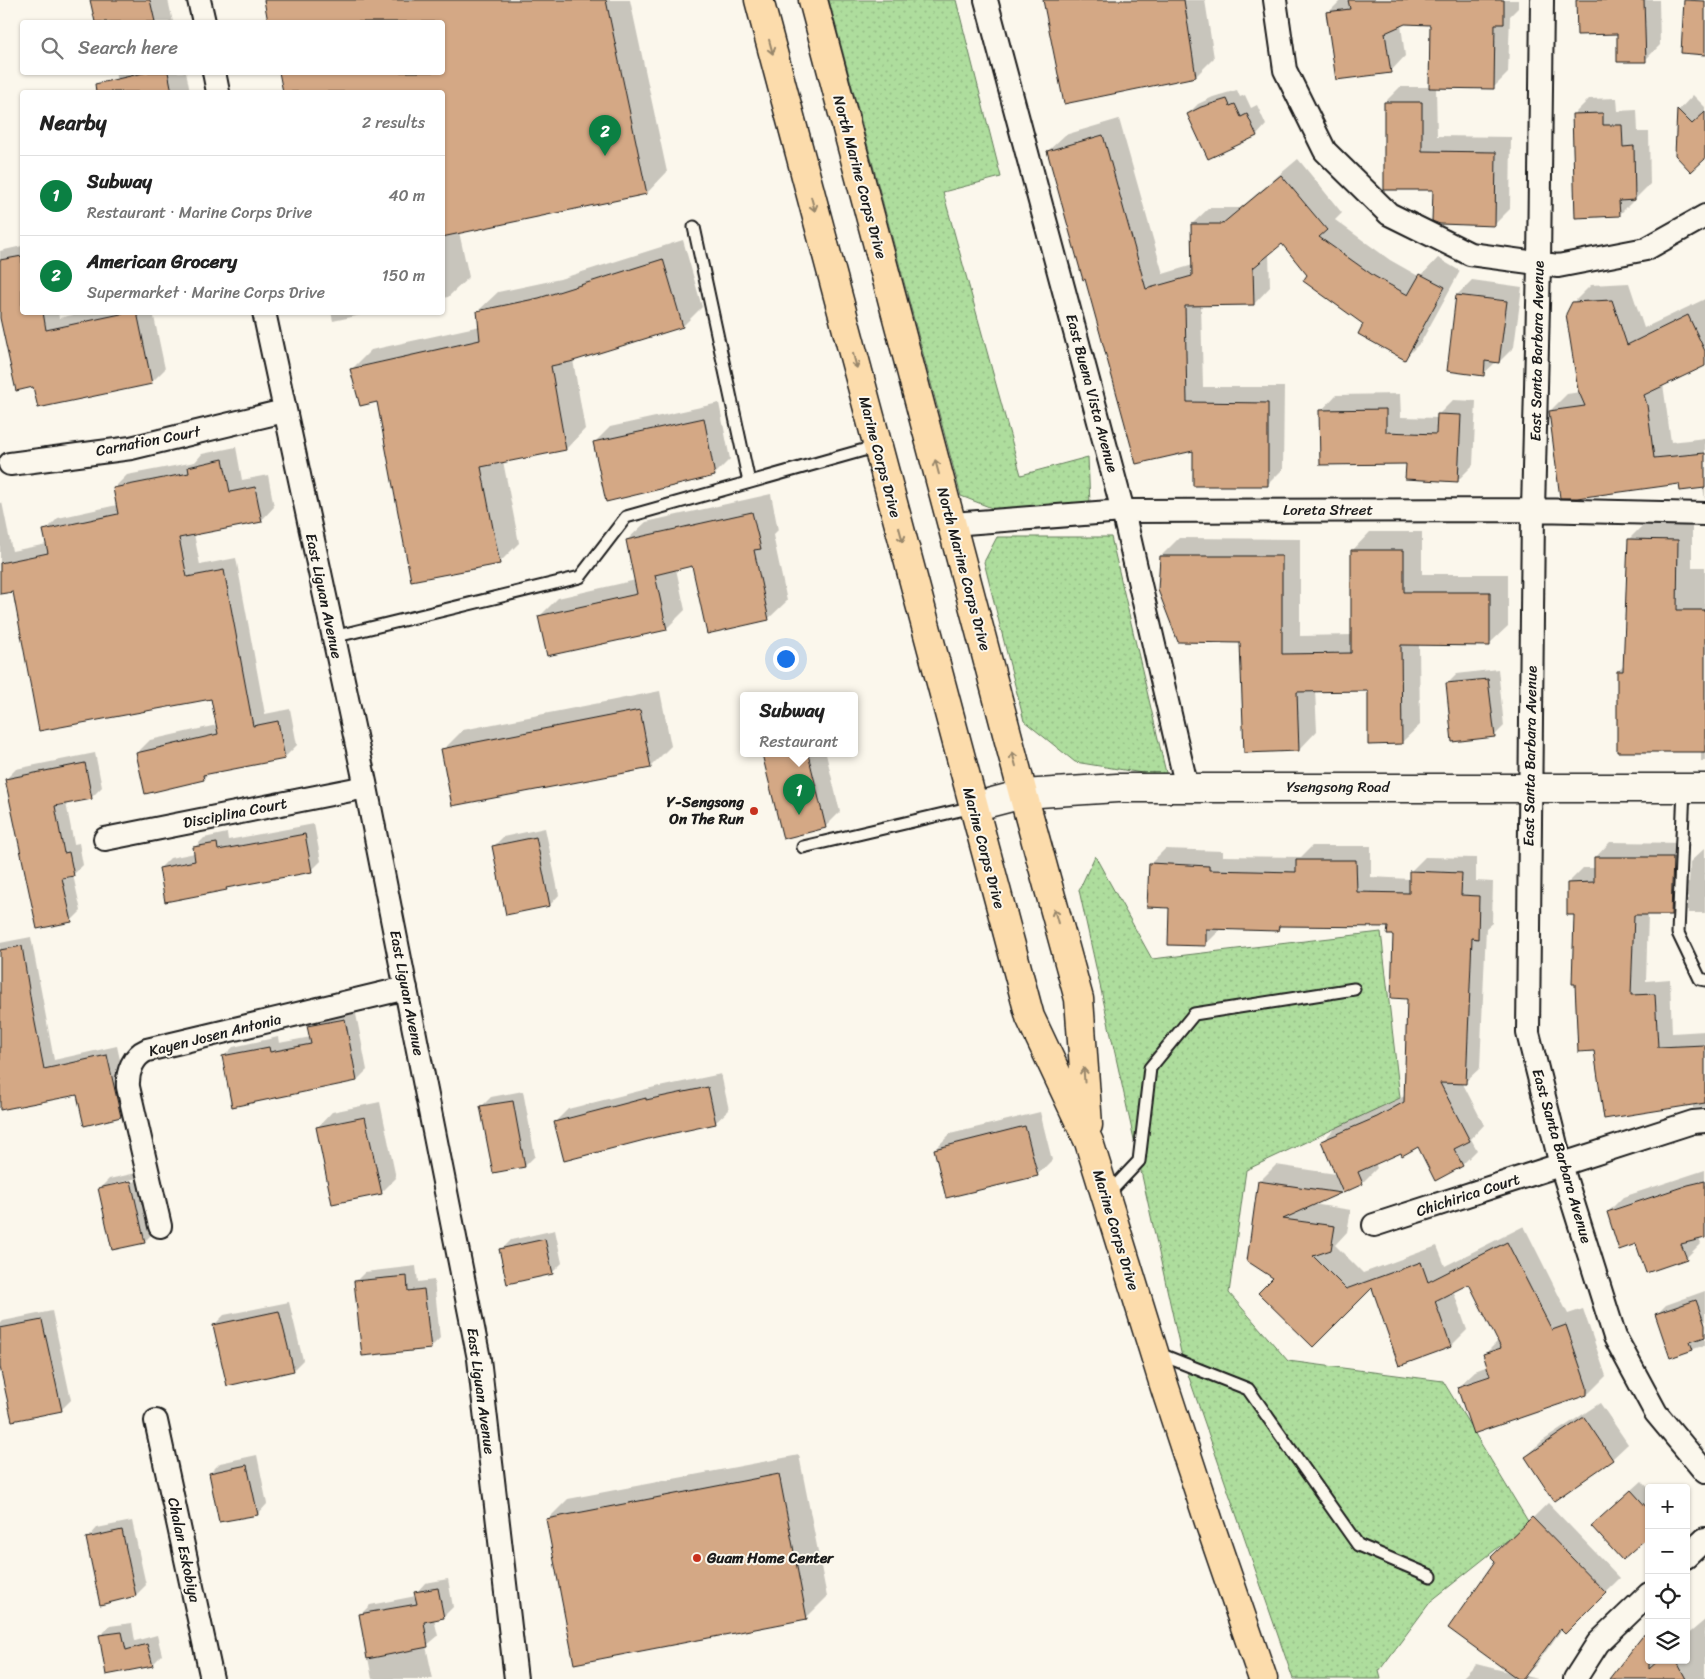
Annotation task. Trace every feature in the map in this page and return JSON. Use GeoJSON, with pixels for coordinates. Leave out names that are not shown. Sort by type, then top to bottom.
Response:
{"type":"FeatureCollection","features":[{"type":"Feature","properties":{"kind":"main road","name":"Marine Corps Drive"},"geometry":{"type":"LineString","coordinates":[[759,0],[1030,1017],[1089,1142],[1153,1351],[1263,1679]]}},
{"type":"Feature","properties":{"kind":"main road","name":"North Marine Corps Drive"},"geometry":{"type":"LineString","coordinates":[[813,0],[1079,999],[1089,1142]]}},
{"type":"Feature","properties":{"kind":"main road","name":"Ysengsong Road"},"geometry":{"type":"LineString","coordinates":[[973,807],[1023,794],[1117,788],[1694,788]]}},
{"type":"Feature","properties":{"kind":"street"},"geometry":{"type":"LineString","coordinates":[[199,0],[204,20]]}},
{"type":"Feature","properties":{"kind":"street","name":"East Buena Vista Avenue"},"geometry":{"type":"LineString","coordinates":[[986,0],[1124,511],[1187,788]]}},
{"type":"Feature","properties":{"kind":"street"},"geometry":{"type":"LineString","coordinates":[[1275,0],[1285,70],[1325,151],[1389,214],[1470,254],[1558,266],[1646,249],[1705,216]]}},
{"type":"Feature","properties":{"kind":"street","name":"East Santa Barbara Avenue"},"geometry":{"type":"LineString","coordinates":[[1542,0],[1529,787],[1528,1032],[1561,1165],[1615,1337],[1656,1412],[1705,1472]]}},
{"type":"Feature","properties":{"kind":"street"},"geometry":{"type":"LineString","coordinates":[[215,75],[218,90]]}},
{"type":"Feature","properties":{"kind":"street","name":"East Liguan Avenue"},"geometry":{"type":"LineString","coordinates":[[265,315],[366,787],[479,1359],[516,1679]]}},
{"type":"Feature","properties":{"kind":"street","name":"Carnation Court"},"geometry":{"type":"LineString","coordinates":[[10,464],[131,448],[284,411]]}},
{"type":"Feature","properties":{"kind":"street","name":"Loreta Street"},"geometry":{"type":"LineString","coordinates":[[952,524],[1124,511],[1533,510],[1705,514]]}},
{"type":"Feature","properties":{"kind":"street","name":"Disciplina Court"},"geometry":{"type":"LineString","coordinates":[[105,839],[366,787]]}},
{"type":"Feature","properties":{"kind":"street","name":"Kayen Josen Antonia"},"geometry":{"type":"LineString","coordinates":[[160,1226],[128,1087],[130,1070],[138,1055],[148,1050],[406,988]]}},
{"type":"Feature","properties":{"kind":"street","name":"Chichirica Court"},"geometry":{"type":"LineString","coordinates":[[1374,1225],[1693,1122],[1705,1121]]}},
{"type":"Feature","properties":{"kind":"street","name":"Chalan Eskobiya"},"geometry":{"type":"LineString","coordinates":[[156,1421],[212,1679]]}},
{"type":"Feature","properties":{"kind":"street"},"geometry":{"type":"LineString","coordinates":[[1690,1553],[1705,1539]]}},
{"type":"Feature","properties":{"kind":"street"},"geometry":{"type":"LineString","coordinates":[[1574,1679],[1598,1643],[1645,1598]]}},
{"type":"Feature","properties":{"kind":"lane"},"geometry":{"type":"LineString","coordinates":[[694,227],[750,482]]}},
{"type":"Feature","properties":{"kind":"lane"},"geometry":{"type":"LineString","coordinates":[[333,637],[580,577],[626,517],[878,446]]}},
{"type":"Feature","properties":{"kind":"lane"},"geometry":{"type":"LineString","coordinates":[[1694,788],[1678,933],[1700,979],[1705,980]]}},
{"type":"Feature","properties":{"kind":"lane"},"geometry":{"type":"LineString","coordinates":[[803,847],[973,807]]}},
{"type":"Feature","properties":{"kind":"lane"},"geometry":{"type":"LineString","coordinates":[[1106,1196],[1139,1161],[1150,1068],[1194,1014],[1354,989]]}},
{"type":"Feature","properties":{"kind":"lane"},"geometry":{"type":"LineString","coordinates":[[1153,1351],[1248,1389],[1358,1545],[1431,1576]]}},
{"type":"Feature","properties":{"kind":"green space"},"geometry":{"type":"Polygon","coordinates":[[[829,0],[956,0],[1001,177],[943,192],[1021,475],[1088,457],[1090,504],[997,510],[961,496],[829,0]]]}},
{"type":"Feature","properties":{"kind":"green space"},"geometry":{"type":"Polygon","coordinates":[[[997,537],[1111,537],[1167,777],[1075,762],[1024,721],[984,562],[997,537]]]}},
{"type":"Feature","properties":{"kind":"green space"},"geometry":{"type":"Polygon","coordinates":[[[1095,856],[1152,959],[1381,932],[1400,1098],[1246,1170],[1229,1293],[1288,1361],[1443,1381],[1529,1523],[1431,1601],[1379,1671],[1381,1679],[1293,1679],[1182,1357],[1079,890],[1095,856]]]}},
{"type":"Feature","properties":{"kind":"building"},"geometry":{"type":"Polygon","coordinates":[[[90,0],[150,0],[155,20],[95,20],[90,0]]]}},
{"type":"Feature","properties":{"kind":"building"},"geometry":{"type":"Polygon","coordinates":[[[264,0],[606,0],[647,194],[445,236],[445,90],[283,90],[280,75],[445,75],[445,20],[268,20],[264,0]]]}},
{"type":"Feature","properties":{"kind":"building"},"geometry":{"type":"Polygon","coordinates":[[[1043,0],[1184,0],[1196,77],[1064,104],[1043,0]]]}},
{"type":"Feature","properties":{"kind":"building"},"geometry":{"type":"Polygon","coordinates":[[[1348,0],[1504,0],[1504,24],[1495,24],[1494,89],[1429,88],[1430,25],[1405,24],[1385,33],[1391,73],[1336,80],[1326,12],[1350,9],[1348,0]]]}},
{"type":"Feature","properties":{"kind":"building"},"geometry":{"type":"Polygon","coordinates":[[[1576,0],[1644,0],[1646,62],[1617,62],[1617,34],[1577,35],[1576,0]]]}},
{"type":"Feature","properties":{"kind":"building"},"geometry":{"type":"Polygon","coordinates":[[[1684,0],[1705,1],[1705,55],[1681,53],[1684,0]]]}},
{"type":"Feature","properties":{"kind":"building"},"geometry":{"type":"Polygon","coordinates":[[[135,75],[169,75],[172,90],[96,90],[95,84],[135,75]]]}},
{"type":"Feature","properties":{"kind":"building"},"geometry":{"type":"Polygon","coordinates":[[[1227,99],[1230,106],[1235,104],[1241,117],[1247,114],[1257,136],[1208,159],[1187,114],[1201,107],[1227,99]]]}},
{"type":"Feature","properties":{"kind":"building"},"geometry":{"type":"Polygon","coordinates":[[[1384,102],[1422,102],[1422,151],[1496,152],[1495,226],[1440,224],[1432,221],[1433,190],[1384,190],[1384,102]]]}},
{"type":"Feature","properties":{"kind":"building"},"geometry":{"type":"Polygon","coordinates":[[[1677,109],[1692,124],[1705,112],[1705,159],[1691,172],[1675,155],[1677,109]]]}},
{"type":"Feature","properties":{"kind":"building"},"geometry":{"type":"Polygon","coordinates":[[[1603,113],[1603,125],[1622,125],[1623,147],[1634,146],[1635,200],[1619,201],[1620,216],[1575,218],[1572,114],[1603,113]]]}},
{"type":"Feature","properties":{"kind":"building"},"geometry":{"type":"Polygon","coordinates":[[[1103,135],[1146,289],[1192,276],[1191,224],[1222,224],[1281,175],[1327,230],[1319,237],[1374,276],[1408,295],[1420,274],[1445,287],[1405,360],[1358,334],[1363,324],[1303,281],[1307,275],[1282,244],[1253,268],[1254,305],[1185,306],[1187,402],[1268,403],[1268,486],[1193,486],[1193,451],[1136,464],[1085,279],[1083,280],[1047,151],[1103,135]]]}},
{"type":"Feature","properties":{"kind":"building"},"geometry":{"type":"Polygon","coordinates":[[[20,256],[20,315],[44,315],[46,330],[116,315],[138,315],[152,384],[38,408],[33,387],[16,391],[0,318],[0,260],[20,256]]]}},
{"type":"Feature","properties":{"kind":"building"},"geometry":{"type":"Polygon","coordinates":[[[663,259],[683,327],[570,362],[551,366],[566,450],[481,467],[500,564],[411,581],[377,402],[360,406],[350,369],[480,340],[477,311],[539,298],[663,259]]]}},
{"type":"Feature","properties":{"kind":"building"},"geometry":{"type":"Polygon","coordinates":[[[1456,295],[1507,301],[1499,363],[1485,361],[1484,376],[1447,371],[1456,295]]]}},
{"type":"Feature","properties":{"kind":"building"},"geometry":{"type":"Polygon","coordinates":[[[1612,300],[1627,345],[1688,315],[1705,351],[1705,366],[1644,395],[1654,458],[1705,453],[1705,488],[1680,491],[1679,484],[1577,498],[1560,498],[1549,411],[1585,406],[1578,390],[1566,314],[1572,302],[1612,300]]]}},
{"type":"Feature","properties":{"kind":"building"},"geometry":{"type":"Polygon","coordinates":[[[1386,409],[1386,432],[1436,434],[1437,414],[1461,415],[1458,482],[1405,479],[1406,464],[1320,465],[1319,410],[1386,409]]]}},
{"type":"Feature","properties":{"kind":"building"},"geometry":{"type":"Polygon","coordinates":[[[704,418],[715,476],[606,502],[593,442],[704,418]]]}},
{"type":"Feature","properties":{"kind":"building"},"geometry":{"type":"Polygon","coordinates":[[[223,459],[230,492],[255,487],[262,522],[179,538],[187,577],[224,570],[253,726],[278,721],[285,759],[203,775],[204,780],[145,794],[136,753],[218,734],[211,699],[39,731],[13,592],[0,594],[0,563],[48,553],[43,530],[118,514],[113,488],[189,473],[188,467],[223,459]]]}},
{"type":"Feature","properties":{"kind":"building"},"geometry":{"type":"Polygon","coordinates":[[[752,512],[761,549],[754,550],[769,620],[707,634],[692,566],[655,575],[667,630],[547,656],[538,616],[637,594],[626,540],[752,512]]]}},
{"type":"Feature","properties":{"kind":"building"},"geometry":{"type":"Polygon","coordinates":[[[1628,539],[1678,540],[1677,610],[1705,610],[1705,752],[1617,752],[1617,671],[1623,671],[1628,539]]]}},
{"type":"Feature","properties":{"kind":"building"},"geometry":{"type":"Polygon","coordinates":[[[1351,550],[1404,550],[1404,592],[1490,592],[1490,646],[1401,645],[1402,744],[1368,745],[1368,691],[1297,692],[1299,751],[1244,753],[1240,643],[1178,642],[1158,590],[1160,556],[1282,556],[1282,654],[1351,653],[1351,550]]]}},
{"type":"Feature","properties":{"kind":"building"},"geometry":{"type":"Polygon","coordinates":[[[1488,679],[1495,737],[1452,742],[1446,683],[1488,679]]]}},
{"type":"Feature","properties":{"kind":"building"},"geometry":{"type":"Polygon","coordinates":[[[640,710],[651,768],[452,806],[441,749],[640,710]]]}},
{"type":"Feature","properties":{"kind":"building"},"geometry":{"type":"Polygon","coordinates":[[[763,757],[809,757],[826,828],[783,839],[763,757]]]}},
{"type":"Feature","properties":{"kind":"building"},"geometry":{"type":"Polygon","coordinates":[[[85,763],[92,799],[55,806],[64,853],[69,852],[74,876],[62,878],[72,922],[37,929],[5,779],[85,763]]]}},
{"type":"Feature","properties":{"kind":"building"},"geometry":{"type":"Polygon","coordinates":[[[305,834],[312,872],[226,888],[227,890],[165,902],[159,868],[195,861],[193,847],[217,843],[218,850],[305,834]]]}},
{"type":"Feature","properties":{"kind":"building"},"geometry":{"type":"Polygon","coordinates":[[[536,837],[550,906],[506,915],[492,846],[536,837]]]}},
{"type":"Feature","properties":{"kind":"building"},"geometry":{"type":"Polygon","coordinates":[[[1594,857],[1673,857],[1671,915],[1634,915],[1631,995],[1655,994],[1658,1047],[1705,1045],[1705,1103],[1604,1119],[1594,1051],[1578,1052],[1575,984],[1572,984],[1574,915],[1567,915],[1567,883],[1594,882],[1594,857]]]}},
{"type":"Feature","properties":{"kind":"building"},"geometry":{"type":"Polygon","coordinates":[[[1296,860],[1356,860],[1357,892],[1409,893],[1409,871],[1462,873],[1461,895],[1479,896],[1478,939],[1472,938],[1466,1084],[1440,1083],[1470,1141],[1454,1149],[1463,1166],[1435,1181],[1418,1147],[1402,1156],[1401,1153],[1358,1172],[1363,1184],[1343,1193],[1321,1141],[1377,1117],[1404,1102],[1407,999],[1391,998],[1393,935],[1387,935],[1388,927],[1279,926],[1278,931],[1206,929],[1206,946],[1168,945],[1169,908],[1147,907],[1149,863],[1209,866],[1209,870],[1296,872],[1296,860]]]}},
{"type":"Feature","properties":{"kind":"building"},"geometry":{"type":"Polygon","coordinates":[[[22,946],[44,1069],[107,1055],[121,1117],[84,1126],[77,1095],[0,1110],[0,950],[22,946]]]}},
{"type":"Feature","properties":{"kind":"building"},"geometry":{"type":"Polygon","coordinates":[[[345,1019],[357,1081],[232,1107],[222,1056],[269,1047],[270,1052],[311,1044],[307,1026],[345,1019]]]}},
{"type":"Feature","properties":{"kind":"building"},"geometry":{"type":"Polygon","coordinates":[[[708,1087],[716,1124],[656,1137],[564,1161],[554,1122],[646,1098],[646,1100],[708,1087]]]}},
{"type":"Feature","properties":{"kind":"building"},"geometry":{"type":"Polygon","coordinates":[[[513,1101],[525,1167],[493,1173],[480,1106],[513,1101]]]}},
{"type":"Feature","properties":{"kind":"building"},"geometry":{"type":"Polygon","coordinates":[[[365,1117],[382,1194],[332,1204],[316,1127],[365,1117]]]}},
{"type":"Feature","properties":{"kind":"building"},"geometry":{"type":"Polygon","coordinates":[[[1025,1126],[1038,1176],[946,1198],[934,1149],[1025,1126]]]}},
{"type":"Feature","properties":{"kind":"building"},"geometry":{"type":"Polygon","coordinates":[[[131,1181],[145,1243],[112,1250],[98,1188],[131,1181]]]}},
{"type":"Feature","properties":{"kind":"building"},"geometry":{"type":"Polygon","coordinates":[[[1258,1181],[1341,1193],[1283,1219],[1335,1226],[1331,1250],[1313,1256],[1346,1289],[1421,1262],[1428,1282],[1507,1242],[1552,1330],[1566,1325],[1587,1387],[1587,1395],[1473,1434],[1457,1387],[1490,1376],[1483,1354],[1501,1348],[1469,1284],[1435,1301],[1451,1347],[1399,1366],[1372,1288],[1313,1347],[1258,1293],[1273,1278],[1247,1261],[1258,1181]]]}},
{"type":"Feature","properties":{"kind":"building"},"geometry":{"type":"Polygon","coordinates":[[[1705,1181],[1705,1238],[1681,1244],[1687,1259],[1646,1273],[1636,1244],[1619,1250],[1607,1212],[1705,1181]]]}},
{"type":"Feature","properties":{"kind":"building"},"geometry":{"type":"Polygon","coordinates":[[[545,1239],[553,1274],[507,1284],[499,1249],[545,1239]]]}},
{"type":"Feature","properties":{"kind":"building"},"geometry":{"type":"Polygon","coordinates":[[[407,1276],[408,1291],[424,1289],[431,1349],[362,1356],[354,1281],[407,1276]]]}},
{"type":"Feature","properties":{"kind":"building"},"geometry":{"type":"Polygon","coordinates":[[[1696,1300],[1705,1325],[1705,1337],[1690,1342],[1693,1350],[1670,1358],[1655,1314],[1696,1300]]]}},
{"type":"Feature","properties":{"kind":"building"},"geometry":{"type":"Polygon","coordinates":[[[279,1311],[294,1371],[227,1386],[213,1325],[279,1311]]]}},
{"type":"Feature","properties":{"kind":"building"},"geometry":{"type":"Polygon","coordinates":[[[42,1320],[62,1411],[12,1421],[0,1367],[0,1328],[42,1320]]]}},
{"type":"Feature","properties":{"kind":"building"},"geometry":{"type":"Polygon","coordinates":[[[1584,1417],[1613,1460],[1554,1501],[1525,1457],[1584,1417]]]}},
{"type":"Feature","properties":{"kind":"building"},"geometry":{"type":"Polygon","coordinates":[[[247,1465],[258,1515],[219,1522],[209,1473],[247,1465]]]}},
{"type":"Feature","properties":{"kind":"building"},"geometry":{"type":"Polygon","coordinates":[[[779,1474],[807,1619],[574,1664],[546,1519],[779,1474]]]}},
{"type":"Feature","properties":{"kind":"building"},"geometry":{"type":"Polygon","coordinates":[[[1631,1490],[1645,1506],[1645,1540],[1622,1560],[1591,1526],[1631,1490]]]}},
{"type":"Feature","properties":{"kind":"building"},"geometry":{"type":"Polygon","coordinates":[[[1532,1517],[1606,1593],[1565,1634],[1560,1629],[1523,1679],[1518,1679],[1448,1628],[1495,1561],[1491,1557],[1532,1517]]]}},
{"type":"Feature","properties":{"kind":"building"},"geometry":{"type":"Polygon","coordinates":[[[122,1530],[136,1596],[100,1605],[86,1538],[122,1530]]]}},
{"type":"Feature","properties":{"kind":"building"},"geometry":{"type":"Polygon","coordinates":[[[438,1588],[444,1618],[424,1622],[428,1647],[367,1659],[359,1614],[417,1604],[414,1592],[438,1588]]]}},
{"type":"Feature","properties":{"kind":"building"},"geometry":{"type":"Polygon","coordinates":[[[122,1632],[126,1650],[147,1644],[153,1666],[106,1675],[99,1635],[122,1632]]]}},
{"type":"Feature","properties":{"kind":"building"},"geometry":{"type":"Polygon","coordinates":[[[1645,1633],[1645,1664],[1649,1664],[1649,1669],[1655,1664],[1678,1664],[1686,1679],[1609,1679],[1645,1633]]]}},
{"type":"Feature","properties":{"kind":"place","name":"American Grocery"},"geometry":{"type":"Point","coordinates":[605,156]}},
{"type":"Feature","properties":{"kind":"place","name":"Y-Sengsong On The Run"},"geometry":{"type":"Point","coordinates":[754,811]}},
{"type":"Feature","properties":{"kind":"place","name":"Subway"},"geometry":{"type":"Point","coordinates":[799,815]}},
{"type":"Feature","properties":{"kind":"place","name":"Guam Home Center"},"geometry":{"type":"Point","coordinates":[697,1558]}}]}
